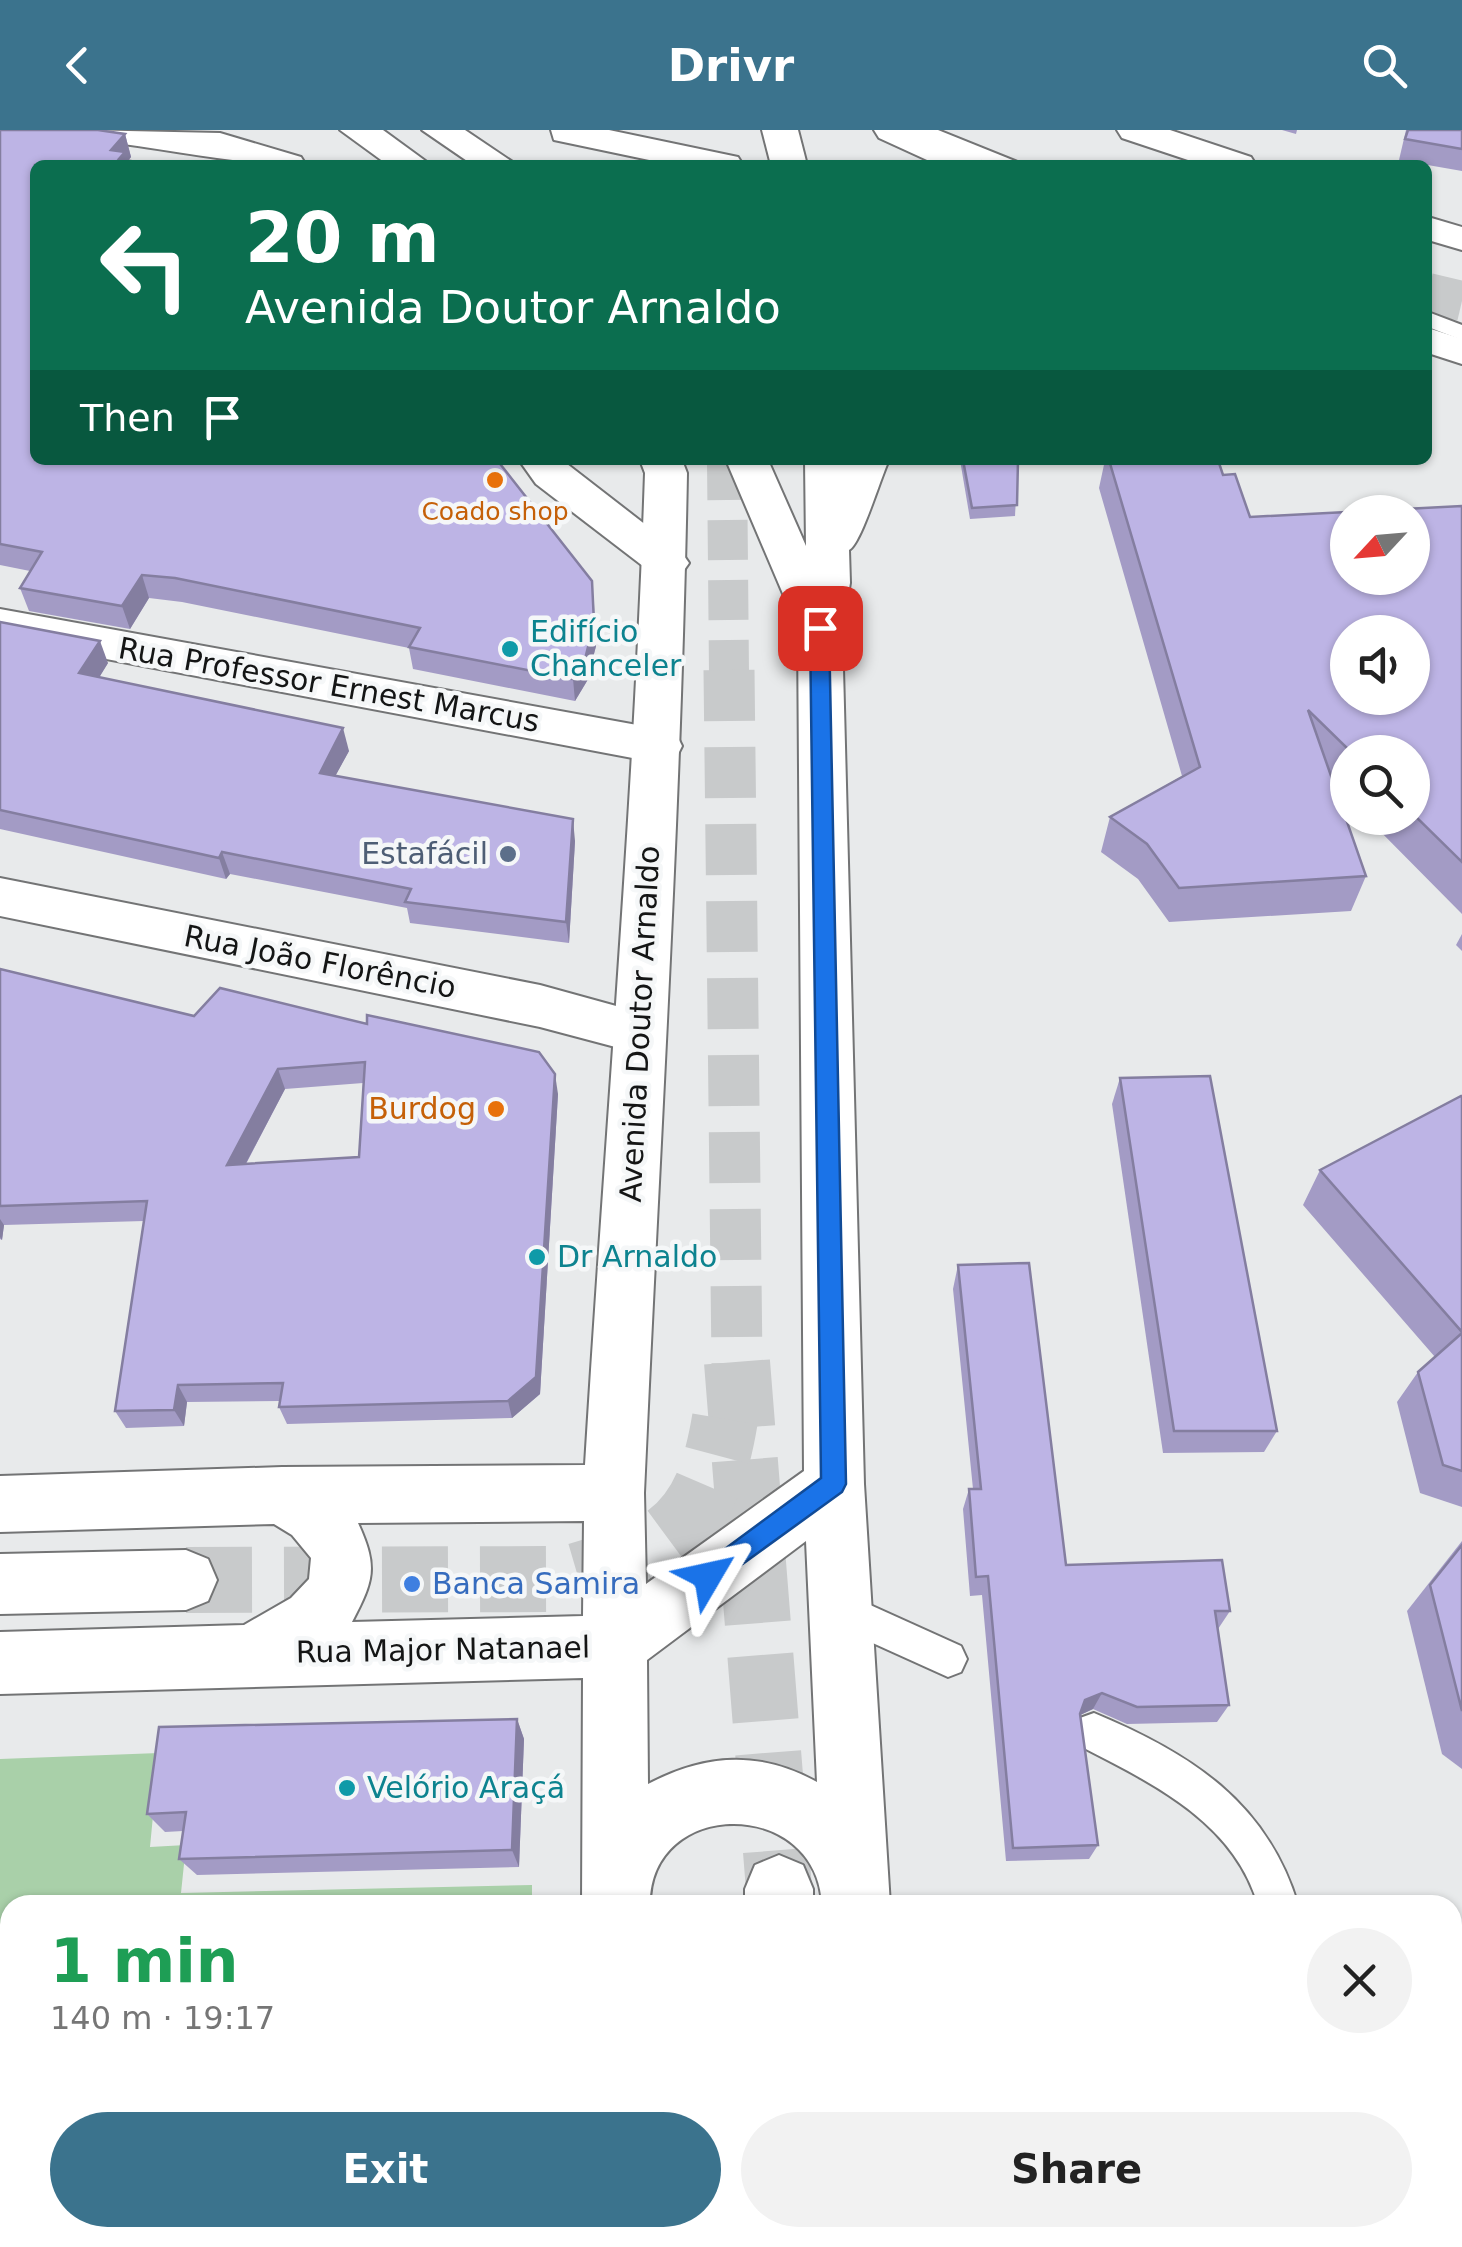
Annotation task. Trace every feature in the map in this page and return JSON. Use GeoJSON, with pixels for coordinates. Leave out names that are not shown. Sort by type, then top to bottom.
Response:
{"type":"FeatureCollection","features":[{"type":"Feature","properties":{"kind":"main road"},"geometry":{"type":"LineString","coordinates":[[100,130],[220,144],[272,160]]}},
{"type":"Feature","properties":{"kind":"main road"},"geometry":{"type":"LineString","coordinates":[[440,130],[491,160]]}},
{"type":"Feature","properties":{"kind":"main road"},"geometry":{"type":"LineString","coordinates":[[780,130],[788,160]]}},
{"type":"Feature","properties":{"kind":"main road"},"geometry":{"type":"LineString","coordinates":[[892,130],[955,160]]}},
{"type":"Feature","properties":{"kind":"main road"},"geometry":{"type":"LineString","coordinates":[[1135,130],[1223,160]]}},
{"type":"Feature","properties":{"kind":"main road"},"geometry":{"type":"LineString","coordinates":[[356,131],[405,160]]}},
{"type":"Feature","properties":{"kind":"main road"},"geometry":{"type":"LineString","coordinates":[[568,132],[702,160]]}},
{"type":"Feature","properties":{"kind":"main road"},"geometry":{"type":"LineString","coordinates":[[1432,229],[1462,239]]}},
{"type":"Feature","properties":{"kind":"main road"},"geometry":{"type":"LineString","coordinates":[[544,465],[667,563]]}},
{"type":"Feature","properties":{"kind":"main road","name":"Avenida Doutor Arnaldo"},"geometry":{"type":"LineString","coordinates":[[616,1889],[614,1494],[638,1032],[659,746],[667,563],[663,465]]}},
{"type":"Feature","properties":{"kind":"main road"},"geometry":{"type":"LineString","coordinates":[[749,465],[821,624]]}},
{"type":"Feature","properties":{"kind":"main road"},"geometry":{"type":"LineString","coordinates":[[826,465],[828,583],[821,624],[834,1484],[837,1608],[856,1893]]}},
{"type":"Feature","properties":{"kind":"main road"},"geometry":{"type":"LineString","coordinates":[[821,624],[849,500],[866,465]]}},
{"type":"Feature","properties":{"kind":"main road","name":"Rua Professor Ernest Marcus"},"geometry":{"type":"LineString","coordinates":[[0,624],[659,746]]}},
{"type":"Feature","properties":{"kind":"main road","name":"Rua João Florêncio"},"geometry":{"type":"LineString","coordinates":[[0,897],[540,1006],[638,1032]]}},
{"type":"Feature","properties":{"kind":"main road","name":"Rua Major Natanael"},"geometry":{"type":"LineString","coordinates":[[0,1663],[613,1646],[834,1484]]}},
{"type":"Feature","properties":{"kind":"main road"},"geometry":{"type":"LineString","coordinates":[[0,1504],[282,1495],[614,1494]]}},
{"type":"Feature","properties":{"kind":"main road"},"geometry":{"type":"LineString","coordinates":[[250,1654],[290,1639],[318,1619],[338,1591],[342,1560],[334,1531],[313,1510],[282,1495]]}},
{"type":"Feature","properties":{"kind":"main road"},"geometry":{"type":"LineString","coordinates":[[0,1584],[186,1580]]}},
{"type":"Feature","properties":{"kind":"main road"},"geometry":{"type":"LineString","coordinates":[[616,1889],[646,1828],[688,1798],[738,1788],[788,1800],[828,1833],[856,1893]]}},
{"type":"Feature","properties":{"kind":"lane"},"geometry":{"type":"LineString","coordinates":[[918,130],[1000,160]]}},
{"type":"Feature","properties":{"kind":"lane"},"geometry":{"type":"LineString","coordinates":[[837,1608],[948,1660]]}},
{"type":"Feature","properties":{"kind":"lane"},"geometry":{"type":"LineString","coordinates":[[1094,1732],[1178,1776],[1246,1836],[1276,1895]]}},
{"type":"Feature","properties":{"kind":"green space"},"geometry":{"type":"Polygon","coordinates":[[[159,1753],[150,1847],[186,1845],[181,1893],[532,1885],[532,1895],[0,1895],[0,1759],[159,1753]]]}},
{"type":"Feature","properties":{"kind":"building"},"geometry":{"type":"Polygon","coordinates":[[[0,130],[98,130],[125,134],[111,150],[125,152],[119,159],[125,160],[30,160],[30,465],[501,465],[592,581],[594,623],[585,659],[573,679],[409,647],[420,628],[175,578],[142,575],[122,606],[20,588],[42,552],[0,544],[0,130]]]}},
{"type":"Feature","properties":{"kind":"building"},"geometry":{"type":"Polygon","coordinates":[[[1408,130],[1462,130],[1462,149],[1405,139],[1408,130]]]}},
{"type":"Feature","properties":{"kind":"building"},"geometry":{"type":"Polygon","coordinates":[[[964,465],[1018,465],[1017,505],[972,508],[964,465]]]}},
{"type":"Feature","properties":{"kind":"building"},"geometry":{"type":"Polygon","coordinates":[[[1110,465],[1220,465],[1223,475],[1235,474],[1250,517],[1330,513],[1330,595],[1430,595],[1430,508],[1462,506],[1462,862],[1430,831],[1430,735],[1334,735],[1308,710],[1330,773],[1330,835],[1352,835],[1366,876],[1179,888],[1147,844],[1110,817],[1200,767],[1110,465]]]}},
{"type":"Feature","properties":{"kind":"building"},"geometry":{"type":"Polygon","coordinates":[[[0,622],[100,641],[79,673],[343,728],[320,773],[573,819],[566,922],[405,902],[411,889],[222,852],[219,858],[0,810],[0,622]]]}},
{"type":"Feature","properties":{"kind":"building"},"geometry":{"type":"Polygon","coordinates":[[[0,969],[194,1016],[220,988],[367,1024],[367,1015],[539,1052],[555,1074],[536,1377],[508,1401],[279,1407],[283,1383],[178,1385],[174,1410],[115,1411],[147,1201],[0,1206],[0,969]],[[365,1062],[278,1069],[227,1165],[359,1157],[365,1062]]]}},
{"type":"Feature","properties":{"kind":"building"},"geometry":{"type":"Polygon","coordinates":[[[1210,1076],[1277,1431],[1174,1431],[1120,1078],[1210,1076]]]}},
{"type":"Feature","properties":{"kind":"building"},"geometry":{"type":"Polygon","coordinates":[[[1462,1097],[1462,1332],[1320,1170],[1462,1097]]]}},
{"type":"Feature","properties":{"kind":"building"},"geometry":{"type":"Polygon","coordinates":[[[1029,1263],[1066,1565],[1222,1560],[1230,1611],[1215,1611],[1229,1705],[1137,1707],[1102,1693],[1085,1700],[1080,1714],[1098,1845],[1013,1848],[988,1576],[976,1577],[969,1489],[981,1489],[958,1265],[1029,1263]]]}},
{"type":"Feature","properties":{"kind":"building"},"geometry":{"type":"Polygon","coordinates":[[[1462,1333],[1462,1471],[1443,1465],[1418,1372],[1462,1333]]]}},
{"type":"Feature","properties":{"kind":"building"},"geometry":{"type":"Polygon","coordinates":[[[1462,1545],[1462,1711],[1430,1585],[1462,1545]]]}},
{"type":"Feature","properties":{"kind":"building","name":"Velório Araçá"},"geometry":{"type":"Polygon","coordinates":[[[517,1719],[512,1850],[179,1859],[186,1812],[147,1814],[159,1727],[517,1719]]]}},
{"type":"Feature","properties":{"kind":"tunnel"},"geometry":{"type":"LineString","coordinates":[[1432,294],[1462,301]]}},
{"type":"Feature","properties":{"kind":"tunnel"},"geometry":{"type":"LineString","coordinates":[[727,465],[729,673]]}},
{"type":"Feature","properties":{"kind":"tunnel"},"geometry":{"type":"LineString","coordinates":[[729,670],[737,1364]]}},
{"type":"Feature","properties":{"kind":"tunnel"},"geometry":{"type":"LineString","coordinates":[[737,1362],[779,1889]]}},
{"type":"Feature","properties":{"kind":"tunnel"},"geometry":{"type":"LineString","coordinates":[[186,1580],[566,1579],[632,1557],[677,1529],[694,1510],[707,1486],[725,1419]]}},
{"type":"Feature","properties":{"kind":"place","name":"Coado shop"},"geometry":{"type":"Point","coordinates":[495,480]}},
{"type":"Feature","properties":{"kind":"place","name":"Edifício Chanceler"},"geometry":{"type":"Point","coordinates":[510,649]}},
{"type":"Feature","properties":{"kind":"place","name":"Estafácil"},"geometry":{"type":"Point","coordinates":[508,854]}},
{"type":"Feature","properties":{"kind":"place","name":"Burdog"},"geometry":{"type":"Point","coordinates":[496,1109]}},
{"type":"Feature","properties":{"kind":"place","name":"Dr Arnaldo"},"geometry":{"type":"Point","coordinates":[537,1257]}},
{"type":"Feature","properties":{"kind":"place","name":"Banca Samira"},"geometry":{"type":"Point","coordinates":[412,1584]}},
{"type":"Feature","properties":{"kind":"place","name":"Velório Araçá"},"geometry":{"type":"Point","coordinates":[347,1788]}},
{"type":"Feature","properties":{"kind":"route"},"geometry":{"type":"LineString","coordinates":[[708,1576],[834,1484],[820,628]]}}]}
